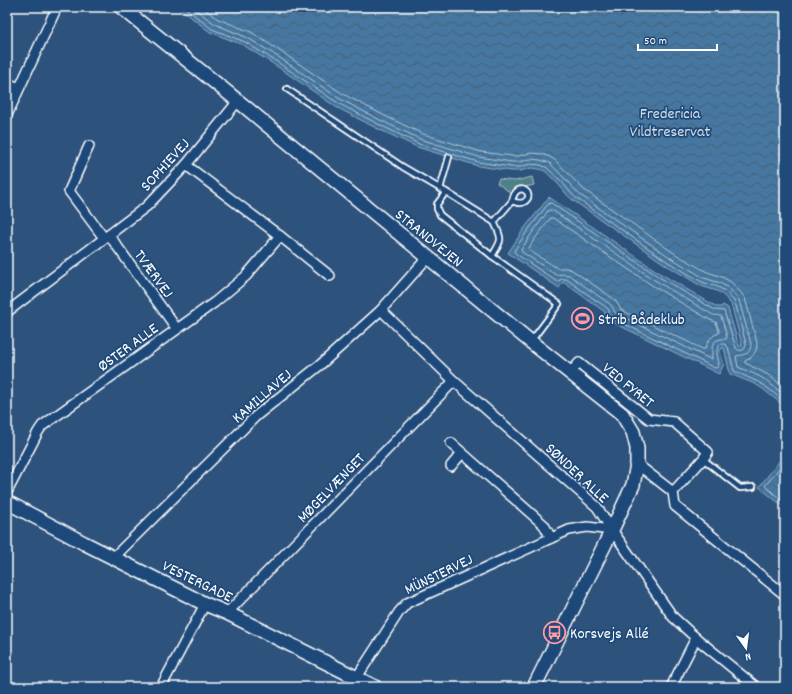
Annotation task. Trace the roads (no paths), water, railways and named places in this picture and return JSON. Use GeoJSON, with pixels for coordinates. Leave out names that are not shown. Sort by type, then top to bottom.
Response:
{"type":"FeatureCollection","features":[{"type":"Feature","properties":{"kind":"street"},"geometry":{"type":"LineString","coordinates":[[7,115],[57,7]]}},
{"type":"Feature","properties":{"kind":"street","name":"STRANDVEJEN"},"geometry":{"type":"LineString","coordinates":[[121,7],[238,101],[531,342],[622,414],[633,432],[637,448],[637,464],[633,484],[612,530],[534,687]]}},
{"type":"Feature","properties":{"kind":"street"},"geometry":{"type":"LineString","coordinates":[[7,83],[19,88]]}},
{"type":"Feature","properties":{"kind":"street","name":"SOPHIEVEJ"},"geometry":{"type":"LineString","coordinates":[[7,312],[147,206],[186,165],[238,101]]}},
{"type":"Feature","properties":{"kind":"street"},"geometry":{"type":"LineString","coordinates":[[89,146],[69,191],[106,237]]}},
{"type":"Feature","properties":{"kind":"street"},"geometry":{"type":"LineString","coordinates":[[186,165],[330,276]]}},
{"type":"Feature","properties":{"kind":"street","name":"ØSTER ALLE"},"geometry":{"type":"LineString","coordinates":[[7,492],[42,426],[215,302],[246,276],[280,236]]}},
{"type":"Feature","properties":{"kind":"street","name":"TVÆRVEJ"},"geometry":{"type":"LineString","coordinates":[[106,237],[177,329]]}},
{"type":"Feature","properties":{"kind":"street","name":"KAMILLAVEJ"},"geometry":{"type":"LineString","coordinates":[[113,558],[256,416],[320,365],[381,310],[428,257]]}},
{"type":"Feature","properties":{"kind":"street","name":"SØNDER ALLE"},"geometry":{"type":"LineString","coordinates":[[381,310],[454,381],[597,507],[673,617],[696,638],[756,687]]}},
{"type":"Feature","properties":{"kind":"street","name":"VED FYRET"},"geometry":{"type":"LineString","coordinates":[[570,373],[580,363],[649,419],[674,422],[708,452],[703,459]]}},
{"type":"Feature","properties":{"kind":"street","name":"MØGELVÆNGET"},"geometry":{"type":"LineString","coordinates":[[227,613],[454,381]]}},
{"type":"Feature","properties":{"kind":"street"},"geometry":{"type":"LineString","coordinates":[[451,443],[544,525],[551,538]]}},
{"type":"Feature","properties":{"kind":"street"},"geometry":{"type":"LineString","coordinates":[[451,466],[462,453]]}},
{"type":"Feature","properties":{"kind":"street"},"geometry":{"type":"LineString","coordinates":[[673,492],[703,459]]}},
{"type":"Feature","properties":{"kind":"street"},"geometry":{"type":"LineString","coordinates":[[637,464],[673,492],[675,506],[785,595]]}},
{"type":"Feature","properties":{"kind":"street","name":"VESTERGADE"},"geometry":{"type":"LineString","coordinates":[[7,502],[113,558],[205,604],[227,613],[354,682],[375,687]]}},
{"type":"Feature","properties":{"kind":"street","name":"MÜNSTERVEJ"},"geometry":{"type":"LineString","coordinates":[[354,682],[399,612],[407,603],[569,530],[587,527],[612,530]]}},
{"type":"Feature","properties":{"kind":"street"},"geometry":{"type":"LineString","coordinates":[[162,687],[205,604]]}},
{"type":"Feature","properties":{"kind":"street"},"geometry":{"type":"LineString","coordinates":[[671,687],[696,638]]}},
{"type":"Feature","properties":{"kind":"street"},"geometry":{"type":"LineString","coordinates":[[7,685],[11,687]]}},
{"type":"Feature","properties":{"kind":"lane"},"geometry":{"type":"LineString","coordinates":[[287,89],[403,166],[494,222],[500,235],[500,244],[492,256]]}},
{"type":"Feature","properties":{"kind":"lane"},"geometry":{"type":"LineString","coordinates":[[440,189],[449,158]]}},
{"type":"Feature","properties":{"kind":"lane"},"geometry":{"type":"LineString","coordinates":[[446,192],[437,204],[440,214],[492,256],[559,304],[531,342]]}},
{"type":"Feature","properties":{"kind":"lane"},"geometry":{"type":"LineString","coordinates":[[494,222],[504,214],[512,202]]}},
{"type":"Feature","properties":{"kind":"lane"},"geometry":{"type":"LineString","coordinates":[[703,459],[740,488],[753,486]]}},
{"type":"Feature","properties":{"kind":"water","name":"Fredericia Vildtreservat"},"geometry":{"type":"Polygon","coordinates":[[[178,7],[785,7],[785,407],[755,384],[730,374],[724,348],[720,351],[724,364],[719,374],[612,322],[604,316],[605,312],[563,282],[559,288],[508,253],[523,230],[549,197],[661,274],[717,307],[721,307],[723,305],[728,308],[739,346],[742,345],[731,304],[722,294],[701,286],[666,265],[574,201],[545,171],[531,168],[520,171],[511,171],[478,166],[417,147],[336,107],[243,45],[210,32],[178,7]]]}},
{"type":"Feature","properties":{"kind":"water"},"geometry":{"type":"Polygon","coordinates":[[[785,454],[785,508],[759,487],[785,454]]]}},
{"type":"Feature","properties":{"kind":"place","name":"Strib Bådeklub"},"geometry":{"type":"Point","coordinates":[582,318]}},
{"type":"Feature","properties":{"kind":"place","name":"Korsvejs Allé"},"geometry":{"type":"Point","coordinates":[554,632]}}]}
